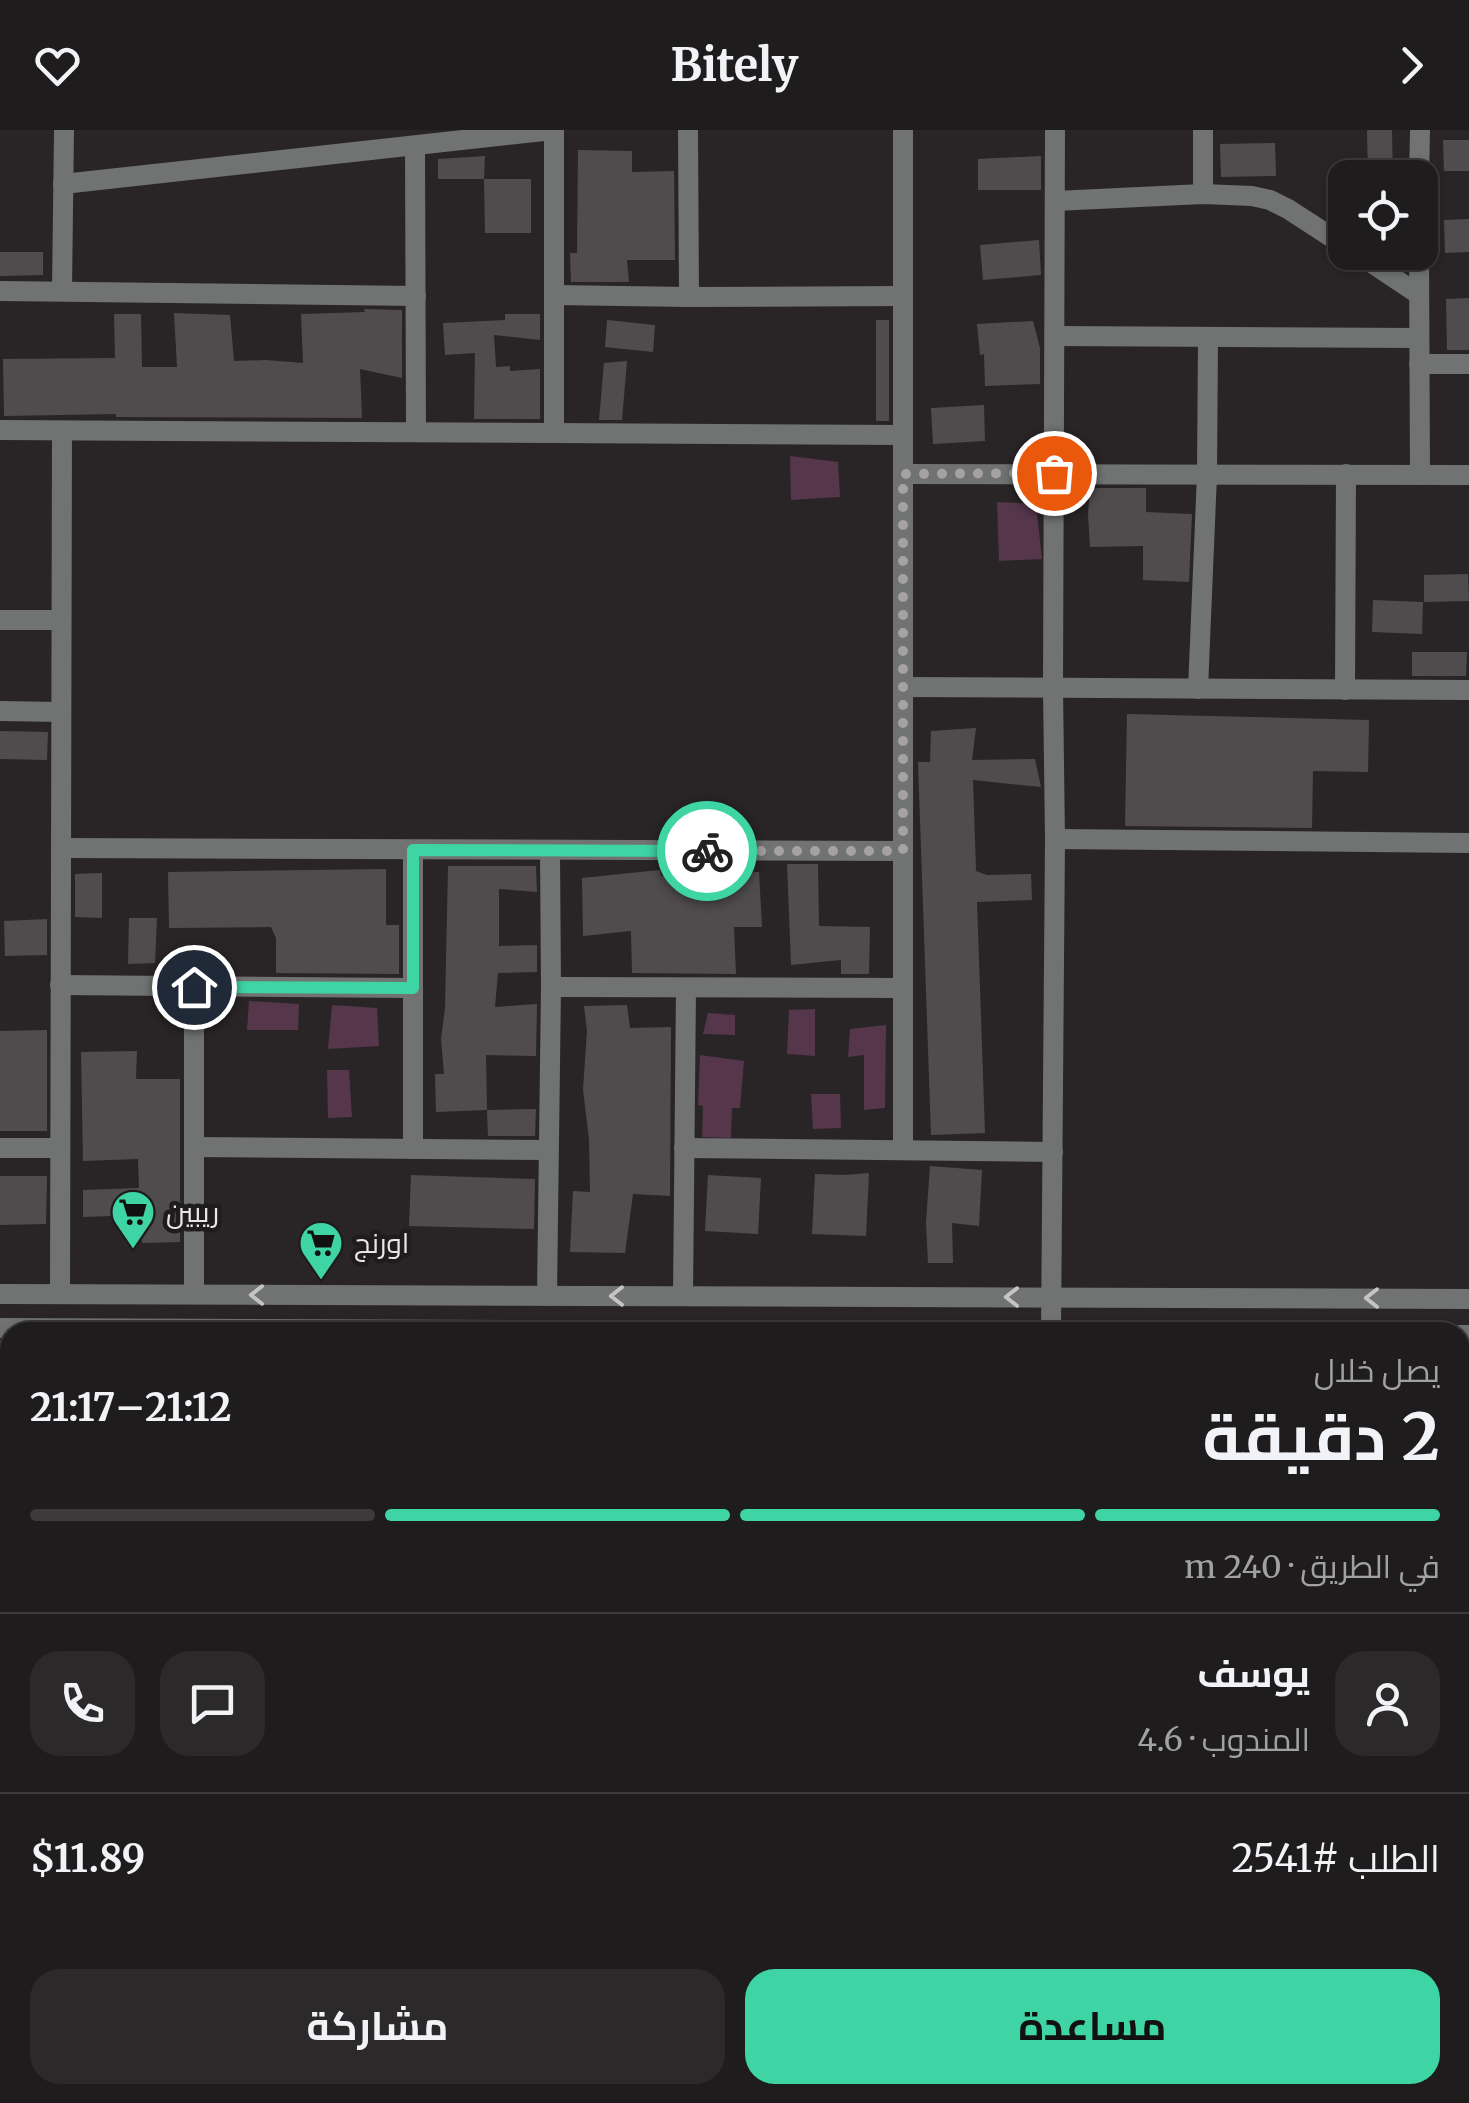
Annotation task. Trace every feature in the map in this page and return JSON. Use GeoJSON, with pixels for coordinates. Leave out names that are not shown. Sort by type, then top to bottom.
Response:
{"type":"FeatureCollection","features":[{"type":"Feature","properties":{"kind":"street"},"geometry":{"type":"LineString","coordinates":[[62,290],[64,130]]}},
{"type":"Feature","properties":{"kind":"street"},"geometry":{"type":"LineString","coordinates":[[64,184],[428,140],[554,130],[554,432]]}},
{"type":"Feature","properties":{"kind":"street"},"geometry":{"type":"LineString","coordinates":[[688,130],[689,297]]}},
{"type":"Feature","properties":{"kind":"street"},"geometry":{"type":"LineString","coordinates":[[902,1150],[903,130]]}},
{"type":"Feature","properties":{"kind":"street"},"geometry":{"type":"LineString","coordinates":[[1051,1322],[1056,839],[1055,130]]}},
{"type":"Feature","properties":{"kind":"street"},"geometry":{"type":"LineString","coordinates":[[1203,130],[1203,194]]}},
{"type":"Feature","properties":{"kind":"street"},"geometry":{"type":"LineString","coordinates":[[1419,160],[1420,130]]}},
{"type":"Feature","properties":{"kind":"street"},"geometry":{"type":"LineString","coordinates":[[416,432],[416,296],[428,140]]}},
{"type":"Feature","properties":{"kind":"street"},"geometry":{"type":"LineString","coordinates":[[1056,201],[1203,194],[1252,196],[1288,209],[1328,235]]}},
{"type":"Feature","properties":{"kind":"street"},"geometry":{"type":"LineString","coordinates":[[1382,270],[1418,294]]}},
{"type":"Feature","properties":{"kind":"street"},"geometry":{"type":"LineString","coordinates":[[1418,270],[1420,474]]}},
{"type":"Feature","properties":{"kind":"street"},"geometry":{"type":"LineString","coordinates":[[0,291],[416,296]]}},
{"type":"Feature","properties":{"kind":"street"},"geometry":{"type":"LineString","coordinates":[[554,295],[903,296]]}},
{"type":"Feature","properties":{"kind":"street"},"geometry":{"type":"LineString","coordinates":[[1055,336],[1420,338]]}},
{"type":"Feature","properties":{"kind":"street"},"geometry":{"type":"LineString","coordinates":[[1198,689],[1208,338]]}},
{"type":"Feature","properties":{"kind":"street"},"geometry":{"type":"LineString","coordinates":[[1420,364],[1469,364]]}},
{"type":"Feature","properties":{"kind":"street"},"geometry":{"type":"LineString","coordinates":[[0,430],[903,435]]}},
{"type":"Feature","properties":{"kind":"street"},"geometry":{"type":"LineString","coordinates":[[60,1294],[62,432]]}},
{"type":"Feature","properties":{"kind":"street"},"geometry":{"type":"LineString","coordinates":[[903,474],[1469,474]]}},
{"type":"Feature","properties":{"kind":"street"},"geometry":{"type":"LineString","coordinates":[[1344,690],[1346,474]]}},
{"type":"Feature","properties":{"kind":"street"},"geometry":{"type":"LineString","coordinates":[[0,620],[61,620]]}},
{"type":"Feature","properties":{"kind":"street"},"geometry":{"type":"LineString","coordinates":[[903,687],[1469,690]]}},
{"type":"Feature","properties":{"kind":"street"},"geometry":{"type":"LineString","coordinates":[[0,712],[61,712]]}},
{"type":"Feature","properties":{"kind":"street"},"geometry":{"type":"LineString","coordinates":[[1056,839],[1469,843]]}},
{"type":"Feature","properties":{"kind":"street"},"geometry":{"type":"LineString","coordinates":[[60,848],[903,851]]}},
{"type":"Feature","properties":{"kind":"street"},"geometry":{"type":"LineString","coordinates":[[413,850],[413,1149]]}},
{"type":"Feature","properties":{"kind":"street"},"geometry":{"type":"LineString","coordinates":[[547,1296],[550,852]]}},
{"type":"Feature","properties":{"kind":"street"},"geometry":{"type":"LineString","coordinates":[[60,985],[413,988]]}},
{"type":"Feature","properties":{"kind":"street"},"geometry":{"type":"LineString","coordinates":[[194,987],[194,1294]]}},
{"type":"Feature","properties":{"kind":"street"},"geometry":{"type":"LineString","coordinates":[[551,987],[903,988]]}},
{"type":"Feature","properties":{"kind":"street"},"geometry":{"type":"LineString","coordinates":[[683,1296],[686,988]]}},
{"type":"Feature","properties":{"kind":"street"},"geometry":{"type":"LineString","coordinates":[[194,1147],[548,1150]]}},
{"type":"Feature","properties":{"kind":"street"},"geometry":{"type":"LineString","coordinates":[[0,1148],[60,1148]]}},
{"type":"Feature","properties":{"kind":"street"},"geometry":{"type":"LineString","coordinates":[[684,1148],[1052,1152]]}},
{"type":"Feature","properties":{"kind":"street"},"geometry":{"type":"LineString","coordinates":[[0,1294],[1469,1298]]}},
{"type":"Feature","properties":{"kind":"street"},"geometry":{"type":"LineString","coordinates":[[310,1295],[312,1322]]}},
{"type":"Feature","properties":{"kind":"shaded area"},"geometry":{"type":"Polygon","coordinates":[[[790,456],[838,462],[840,497],[791,500],[790,456]]]}},
{"type":"Feature","properties":{"kind":"shaded area"},"geometry":{"type":"Polygon","coordinates":[[[997,502],[1036,504],[1042,559],[999,561],[997,502]]]}},
{"type":"Feature","properties":{"kind":"shaded area"},"geometry":{"type":"Polygon","coordinates":[[[249,1001],[299,1004],[298,1030],[247,1030],[249,1001]]]}},
{"type":"Feature","properties":{"kind":"shaded area"},"geometry":{"type":"Polygon","coordinates":[[[332,1005],[377,1008],[379,1046],[328,1049],[332,1005]]]}},
{"type":"Feature","properties":{"kind":"shaded area"},"geometry":{"type":"Polygon","coordinates":[[[815,1009],[815,1056],[787,1054],[789,1010],[815,1009]]]}},
{"type":"Feature","properties":{"kind":"shaded area"},"geometry":{"type":"Polygon","coordinates":[[[708,1013],[735,1015],[735,1035],[703,1034],[708,1013]]]}},
{"type":"Feature","properties":{"kind":"shaded area"},"geometry":{"type":"Polygon","coordinates":[[[886,1025],[885,1108],[864,1110],[864,1055],[848,1057],[850,1029],[886,1025]]]}},
{"type":"Feature","properties":{"kind":"shaded area"},"geometry":{"type":"Polygon","coordinates":[[[700,1055],[744,1061],[740,1108],[732,1108],[731,1138],[702,1137],[703,1106],[698,1105],[700,1055]]]}},
{"type":"Feature","properties":{"kind":"shaded area"},"geometry":{"type":"Polygon","coordinates":[[[327,1070],[349,1070],[352,1117],[328,1118],[327,1070]]]}},
{"type":"Feature","properties":{"kind":"shaded area"},"geometry":{"type":"Polygon","coordinates":[[[811,1094],[840,1094],[841,1128],[813,1129],[811,1094]]]}},
{"type":"Feature","properties":{"kind":"building"},"geometry":{"type":"Polygon","coordinates":[[[1367,130],[1392,130],[1393,160],[1368,160],[1367,130]]]}},
{"type":"Feature","properties":{"kind":"building"},"geometry":{"type":"Polygon","coordinates":[[[1443,140],[1469,140],[1469,171],[1444,171],[1443,140]]]}},
{"type":"Feature","properties":{"kind":"building"},"geometry":{"type":"Polygon","coordinates":[[[1275,143],[1276,176],[1221,177],[1220,144],[1275,143]]]}},
{"type":"Feature","properties":{"kind":"building"},"geometry":{"type":"Polygon","coordinates":[[[578,150],[632,151],[632,172],[674,171],[675,260],[627,260],[629,282],[571,282],[570,253],[577,253],[578,150]]]}},
{"type":"Feature","properties":{"kind":"building"},"geometry":{"type":"Polygon","coordinates":[[[485,156],[484,179],[438,179],[438,159],[485,156]]]}},
{"type":"Feature","properties":{"kind":"building"},"geometry":{"type":"Polygon","coordinates":[[[1041,156],[1041,190],[978,190],[978,159],[1041,156]]]}},
{"type":"Feature","properties":{"kind":"building"},"geometry":{"type":"Polygon","coordinates":[[[484,179],[531,179],[531,233],[485,233],[484,179]]]}},
{"type":"Feature","properties":{"kind":"building"},"geometry":{"type":"Polygon","coordinates":[[[1469,219],[1469,252],[1445,253],[1444,220],[1469,219]]]}},
{"type":"Feature","properties":{"kind":"building"},"geometry":{"type":"Polygon","coordinates":[[[1039,240],[1041,275],[983,280],[980,245],[1039,240]]]}},
{"type":"Feature","properties":{"kind":"building"},"geometry":{"type":"Polygon","coordinates":[[[0,252],[43,252],[43,275],[0,276],[0,252]]]}},
{"type":"Feature","properties":{"kind":"building"},"geometry":{"type":"Polygon","coordinates":[[[1469,298],[1469,350],[1447,350],[1446,299],[1469,298]]]}},
{"type":"Feature","properties":{"kind":"building"},"geometry":{"type":"Polygon","coordinates":[[[364,309],[402,310],[402,378],[360,369],[362,418],[4,416],[3,359],[115,358],[114,314],[141,314],[142,367],[177,367],[174,313],[230,315],[234,361],[303,363],[301,314],[365,312],[364,309]]]}},
{"type":"Feature","properties":{"kind":"building"},"geometry":{"type":"Polygon","coordinates":[[[505,314],[540,314],[540,340],[494,335],[496,367],[510,366],[510,371],[540,369],[540,419],[474,419],[475,353],[445,355],[443,323],[505,320],[505,314]]]}},
{"type":"Feature","properties":{"kind":"building"},"geometry":{"type":"Polygon","coordinates":[[[607,320],[655,325],[653,352],[605,347],[607,320]]]}},
{"type":"Feature","properties":{"kind":"building"},"geometry":{"type":"Polygon","coordinates":[[[876,320],[889,320],[889,421],[876,421],[876,320]]]}},
{"type":"Feature","properties":{"kind":"building"},"geometry":{"type":"Polygon","coordinates":[[[1033,321],[1040,348],[1040,384],[985,386],[984,354],[980,355],[977,324],[1033,321]]]}},
{"type":"Feature","properties":{"kind":"building"},"geometry":{"type":"Polygon","coordinates":[[[627,361],[622,420],[599,420],[604,363],[627,361]]]}},
{"type":"Feature","properties":{"kind":"building"},"geometry":{"type":"Polygon","coordinates":[[[984,405],[985,441],[933,444],[931,408],[984,405]]]}},
{"type":"Feature","properties":{"kind":"building"},"geometry":{"type":"Polygon","coordinates":[[[1090,488],[1146,488],[1146,512],[1192,514],[1189,582],[1143,580],[1143,546],[1090,547],[1090,488]]]}},
{"type":"Feature","properties":{"kind":"building"},"geometry":{"type":"Polygon","coordinates":[[[1468,574],[1469,601],[1424,602],[1424,575],[1468,574]]]}},
{"type":"Feature","properties":{"kind":"building"},"geometry":{"type":"Polygon","coordinates":[[[1373,600],[1423,602],[1422,634],[1372,632],[1373,600]]]}},
{"type":"Feature","properties":{"kind":"building"},"geometry":{"type":"Polygon","coordinates":[[[1412,652],[1467,652],[1466,676],[1412,676],[1412,652]]]}},
{"type":"Feature","properties":{"kind":"building"},"geometry":{"type":"Polygon","coordinates":[[[1127,714],[1369,720],[1368,772],[1313,771],[1312,828],[1125,826],[1127,714]]]}},
{"type":"Feature","properties":{"kind":"building"},"geometry":{"type":"Polygon","coordinates":[[[976,728],[972,760],[1035,759],[1041,787],[973,780],[976,871],[987,875],[1031,874],[1032,900],[977,902],[985,1133],[931,1135],[918,762],[930,762],[931,731],[976,728]]]}},
{"type":"Feature","properties":{"kind":"building"},"geometry":{"type":"Polygon","coordinates":[[[0,731],[48,732],[47,760],[0,759],[0,731]]]}},
{"type":"Feature","properties":{"kind":"building"},"geometry":{"type":"Polygon","coordinates":[[[787,864],[818,864],[819,926],[870,927],[869,974],[841,974],[841,960],[791,965],[787,864]]]}},
{"type":"Feature","properties":{"kind":"building"},"geometry":{"type":"Polygon","coordinates":[[[448,866],[536,866],[537,892],[499,889],[499,946],[537,945],[537,972],[498,973],[495,1007],[537,1004],[536,1056],[486,1055],[487,1110],[436,1112],[435,1074],[444,1074],[441,1039],[448,866]]]}},
{"type":"Feature","properties":{"kind":"building"},"geometry":{"type":"Polygon","coordinates":[[[386,869],[386,925],[399,925],[399,974],[276,973],[276,938],[271,927],[169,928],[168,872],[386,869]]]}},
{"type":"Feature","properties":{"kind":"building"},"geometry":{"type":"Polygon","coordinates":[[[660,870],[661,876],[759,872],[762,927],[734,927],[736,974],[632,973],[631,931],[583,936],[582,878],[660,870]]]}},
{"type":"Feature","properties":{"kind":"building"},"geometry":{"type":"Polygon","coordinates":[[[102,873],[102,918],[75,917],[75,874],[102,873]]]}},
{"type":"Feature","properties":{"kind":"building"},"geometry":{"type":"Polygon","coordinates":[[[129,918],[157,918],[155,963],[128,964],[129,918]]]}},
{"type":"Feature","properties":{"kind":"building"},"geometry":{"type":"Polygon","coordinates":[[[47,919],[47,955],[5,956],[4,921],[47,919]]]}},
{"type":"Feature","properties":{"kind":"building"},"geometry":{"type":"Polygon","coordinates":[[[627,1005],[630,1028],[671,1027],[670,1196],[633,1194],[625,1253],[570,1252],[573,1191],[590,1192],[583,1090],[587,1031],[584,1006],[627,1005]]]}},
{"type":"Feature","properties":{"kind":"building"},"geometry":{"type":"Polygon","coordinates":[[[47,1030],[47,1131],[0,1131],[0,1031],[47,1030]]]}},
{"type":"Feature","properties":{"kind":"building"},"geometry":{"type":"Polygon","coordinates":[[[137,1051],[136,1079],[180,1079],[180,1242],[142,1243],[140,1215],[83,1217],[83,1190],[139,1188],[138,1159],[83,1161],[81,1052],[137,1051]]]}},
{"type":"Feature","properties":{"kind":"building"},"geometry":{"type":"Polygon","coordinates":[[[536,1109],[535,1136],[488,1136],[487,1110],[536,1109]]]}},
{"type":"Feature","properties":{"kind":"building"},"geometry":{"type":"Polygon","coordinates":[[[930,1166],[982,1170],[979,1226],[952,1223],[953,1263],[928,1263],[930,1166]]]}},
{"type":"Feature","properties":{"kind":"building"},"geometry":{"type":"Polygon","coordinates":[[[869,1173],[866,1236],[812,1234],[815,1174],[869,1173]]]}},
{"type":"Feature","properties":{"kind":"building"},"geometry":{"type":"Polygon","coordinates":[[[411,1175],[535,1179],[534,1229],[409,1226],[411,1175]]]}},
{"type":"Feature","properties":{"kind":"building"},"geometry":{"type":"Polygon","coordinates":[[[708,1175],[761,1178],[758,1234],[705,1231],[708,1175]]]}},
{"type":"Feature","properties":{"kind":"building"},"geometry":{"type":"Polygon","coordinates":[[[0,1176],[47,1176],[46,1224],[0,1225],[0,1176]]]}},
{"type":"Feature","properties":{"kind":"way so far"},"geometry":{"type":"LineString","coordinates":[[707,851],[903,851],[903,474],[1054,473]]}},
{"type":"Feature","properties":{"kind":"place","name":"ريبين"},"geometry":{"type":"Point","coordinates":[133,1250]}},
{"type":"Feature","properties":{"kind":"place","name":"اورنج"},"geometry":{"type":"Point","coordinates":[321,1281]}},
{"type":"Feature","properties":{"kind":"route"},"geometry":{"type":"LineString","coordinates":[[194,987],[413,988],[413,850],[707,851]]}}]}
